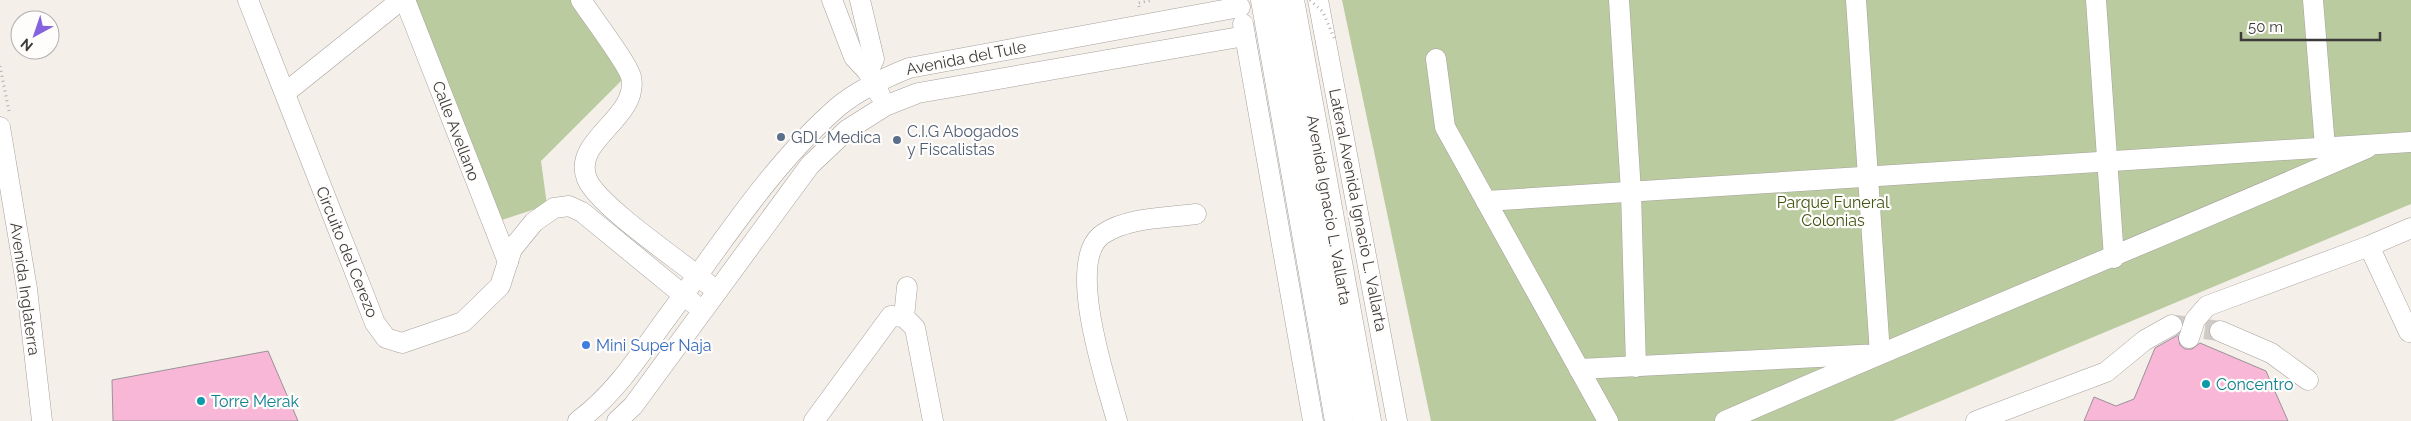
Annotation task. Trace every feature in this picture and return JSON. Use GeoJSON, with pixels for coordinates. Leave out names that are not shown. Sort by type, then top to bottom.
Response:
{"type":"FeatureCollection","features":[{"type":"Feature","properties":{"kind":"highway","name":"Avenida Ignacio L. Vallarta"},"geometry":{"type":"LineString","coordinates":[[1290,0],[1367,421]]}},
{"type":"Feature","properties":{"kind":"highway","name":"Avenida Ignacio L. Vallarta"},"geometry":{"type":"LineString","coordinates":[[1248,2],[1339,421]]}},
{"type":"Feature","properties":{"kind":"street","name":"Circuito del Cerezo"},"geometry":{"type":"LineString","coordinates":[[248,0],[375,323],[386,338],[402,343],[463,322],[500,286],[512,249],[534,222],[554,208],[568,206],[582,212]]}},
{"type":"Feature","properties":{"kind":"street"},"geometry":{"type":"LineString","coordinates":[[285,93],[403,0]]}},
{"type":"Feature","properties":{"kind":"street","name":"Calle Avellano"},"geometry":{"type":"LineString","coordinates":[[403,0],[508,262]]}},
{"type":"Feature","properties":{"kind":"street"},"geometry":{"type":"LineString","coordinates":[[581,0],[630,75],[632,91],[629,101],[592,146],[584,163],[587,180],[597,194],[623,217],[717,291]]}},
{"type":"Feature","properties":{"kind":"street","name":"Lateral Avenida Ignacio L. Vallarta"},"geometry":{"type":"LineString","coordinates":[[1318,0],[1397,421]]}},
{"type":"Feature","properties":{"kind":"street"},"geometry":{"type":"LineString","coordinates":[[1619,0],[1631,192],[1636,367]]}},
{"type":"Feature","properties":{"kind":"street"},"geometry":{"type":"LineString","coordinates":[[1856,0],[1880,354]]}},
{"type":"Feature","properties":{"kind":"street"},"geometry":{"type":"LineString","coordinates":[[2096,0],[2114,258]]}},
{"type":"Feature","properties":{"kind":"street"},"geometry":{"type":"LineString","coordinates":[[2313,0],[2325,147]]}},
{"type":"Feature","properties":{"kind":"street"},"geometry":{"type":"LineString","coordinates":[[1248,2],[1245,36],[1313,421]]}},
{"type":"Feature","properties":{"kind":"street","name":"Avenida del Tule"},"geometry":{"type":"LineString","coordinates":[[578,421],[590,412],[624,376],[769,181],[804,139],[872,77],[908,68],[1248,2]]}},
{"type":"Feature","properties":{"kind":"street"},"geometry":{"type":"LineString","coordinates":[[872,77],[874,59],[861,4],[835,8],[854,57],[872,77],[885,106]]}},
{"type":"Feature","properties":{"kind":"street","name":"Avenida del Tule"},"geometry":{"type":"LineString","coordinates":[[617,421],[633,406],[810,165],[847,130],[885,106],[918,93],[1245,36]]}},
{"type":"Feature","properties":{"kind":"street"},"geometry":{"type":"LineString","coordinates":[[1436,59],[1444,127],[1608,421]]}},
{"type":"Feature","properties":{"kind":"street","name":"Avenida Inglaterra"},"geometry":{"type":"LineString","coordinates":[[0,127],[27,289],[42,421]]}},
{"type":"Feature","properties":{"kind":"street"},"geometry":{"type":"LineString","coordinates":[[1486,201],[2411,142]]}},
{"type":"Feature","properties":{"kind":"street"},"geometry":{"type":"LineString","coordinates":[[1725,421],[1880,354],[2114,258],[2380,143]]}},
{"type":"Feature","properties":{"kind":"street"},"geometry":{"type":"LineString","coordinates":[[597,194],[582,212],[703,311]]}},
{"type":"Feature","properties":{"kind":"street"},"geometry":{"type":"LineString","coordinates":[[1117,421],[1092,327],[1086,284],[1091,250],[1102,234],[1124,224],[1196,214]]}},
{"type":"Feature","properties":{"kind":"street"},"geometry":{"type":"LineString","coordinates":[[2189,338],[2195,320],[2207,306],[2369,246],[2411,228]]}},
{"type":"Feature","properties":{"kind":"street"},"geometry":{"type":"LineString","coordinates":[[2369,246],[2408,332]]}},
{"type":"Feature","properties":{"kind":"street"},"geometry":{"type":"LineString","coordinates":[[904,317],[907,287]]}},
{"type":"Feature","properties":{"kind":"street"},"geometry":{"type":"LineString","coordinates":[[814,421],[882,325],[891,316],[904,317],[914,328],[919,342],[934,421]]}},
{"type":"Feature","properties":{"kind":"street"},"geometry":{"type":"LineString","coordinates":[[1976,421],[2106,372],[2145,340],[2172,324]]}},
{"type":"Feature","properties":{"kind":"street"},"geometry":{"type":"LineString","coordinates":[[2220,332],[2270,353],[2308,380]]}},
{"type":"Feature","properties":{"kind":"street"},"geometry":{"type":"LineString","coordinates":[[1579,370],[1880,354]]}},
{"type":"Feature","properties":{"kind":"path"},"geometry":{"type":"LineString","coordinates":[[1310,0],[1323,12],[1335,40]]}},
{"type":"Feature","properties":{"kind":"green space"},"geometry":{"type":"Polygon","coordinates":[[[411,0],[573,0],[623,79],[541,161],[547,205],[496,222],[411,0]]]}},
{"type":"Feature","properties":{"kind":"green space","name":"Parque Funeral Colonias"},"geometry":{"type":"Polygon","coordinates":[[[1342,0],[2411,0],[2411,204],[1893,421],[1431,421],[1342,0]]]}},
{"type":"Feature","properties":{"kind":"building","name":"Concentro"},"geometry":{"type":"Polygon","coordinates":[[[2178,335],[2180,345],[2185,349],[2192,349],[2200,343],[2266,371],[2288,421],[2084,421],[2094,397],[2116,406],[2134,399],[2155,348],[2178,335]]]}},
{"type":"Feature","properties":{"kind":"building","name":"Torre Merak"},"geometry":{"type":"Polygon","coordinates":[[[268,351],[298,421],[113,421],[112,380],[268,351]]]}},
{"type":"Feature","properties":{"kind":"tunnel"},"geometry":{"type":"LineString","coordinates":[[2175,325],[2220,331]]}},
{"type":"Feature","properties":{"kind":"place","name":"GDL Medica"},"geometry":{"type":"Point","coordinates":[781,137]}},
{"type":"Feature","properties":{"kind":"place","name":"C.I.G Abogados y Fiscalistas"},"geometry":{"type":"Point","coordinates":[897,140]}},
{"type":"Feature","properties":{"kind":"place","name":"Mini Super Naja"},"geometry":{"type":"Point","coordinates":[586,345]}},
{"type":"Feature","properties":{"kind":"place","name":"Concentro"},"geometry":{"type":"Point","coordinates":[2206,384]}},
{"type":"Feature","properties":{"kind":"place","name":"Torre Merak"},"geometry":{"type":"Point","coordinates":[201,401]}}]}
